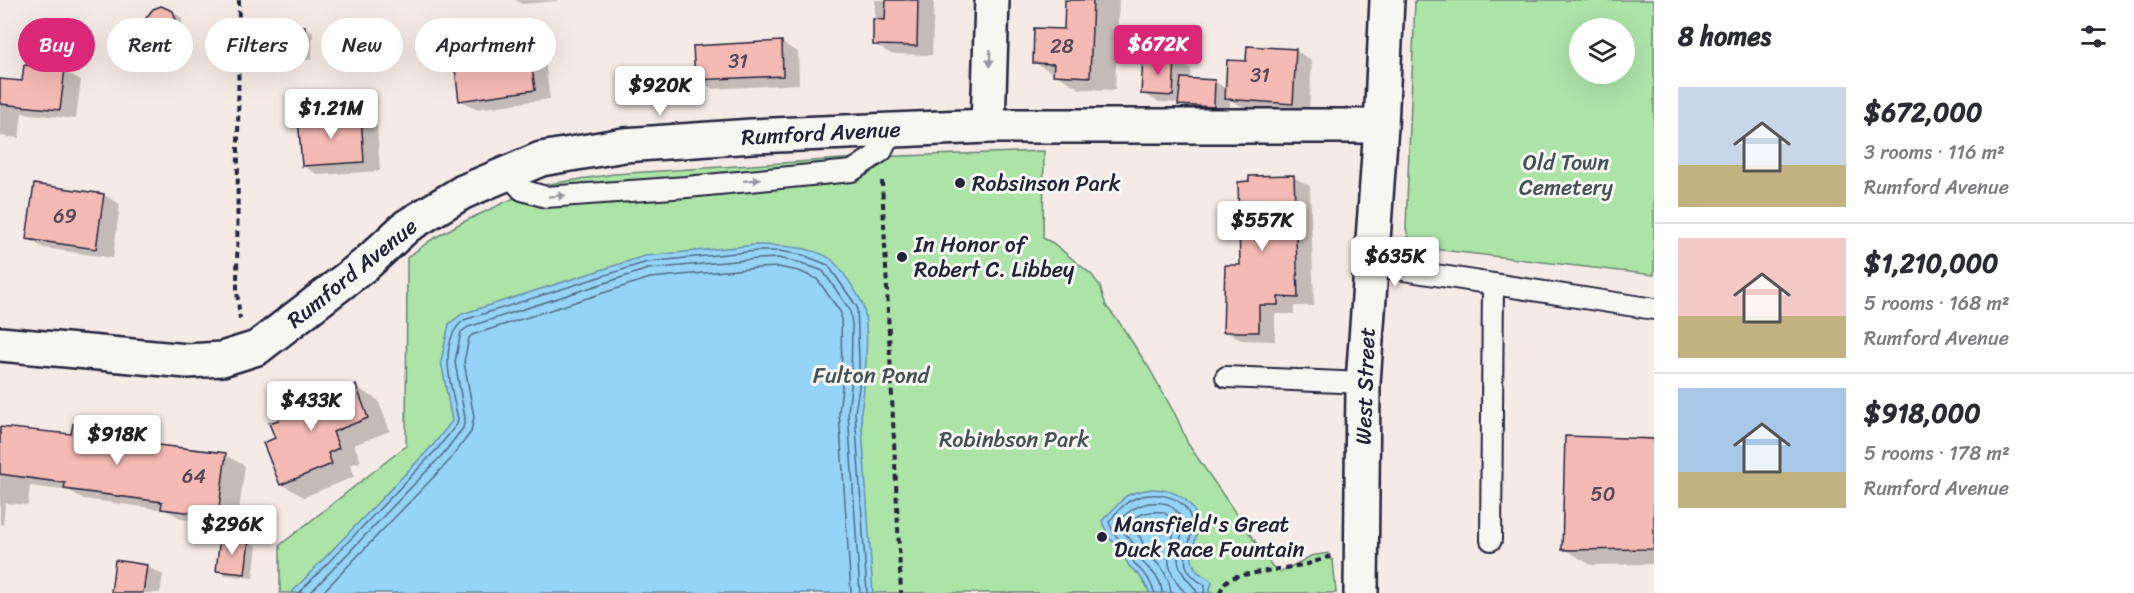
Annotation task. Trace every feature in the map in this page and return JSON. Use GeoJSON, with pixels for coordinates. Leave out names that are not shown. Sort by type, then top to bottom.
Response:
{"type":"FeatureCollection","features":[{"type":"Feature","properties":{"kind":"street"},"geometry":{"type":"LineString","coordinates":[[988,126],[992,0]]}},
{"type":"Feature","properties":{"kind":"street","name":"West Street"},"geometry":{"type":"LineString","coordinates":[[1361,572],[1363,383],[1381,126],[1387,0]]}},
{"type":"Feature","properties":{"kind":"street","name":"Rumford Avenue"},"geometry":{"type":"LineString","coordinates":[[0,344],[187,362],[222,359],[257,348],[366,264],[406,226],[464,192],[541,159],[624,145],[752,136],[988,126],[1381,126]]}},
{"type":"Feature","properties":{"kind":"lane"},"geometry":{"type":"LineString","coordinates":[[507,173],[522,190],[546,197],[687,187],[852,171],[882,151],[890,130]]}},
{"type":"Feature","properties":{"kind":"lane"},"geometry":{"type":"LineString","coordinates":[[1371,265],[1654,309]]}},
{"type":"Feature","properties":{"kind":"lane"},"geometry":{"type":"LineString","coordinates":[[1491,540],[1493,284]]}},
{"type":"Feature","properties":{"kind":"lane"},"geometry":{"type":"LineString","coordinates":[[1226,377],[1363,383]]}},
{"type":"Feature","properties":{"kind":"path"},"geometry":{"type":"LineString","coordinates":[[238,0],[237,291],[244,352]]}},
{"type":"Feature","properties":{"kind":"path"},"geometry":{"type":"LineString","coordinates":[[869,160],[882,182],[901,593]]}},
{"type":"Feature","properties":{"kind":"path"},"geometry":{"type":"LineString","coordinates":[[1220,593],[1222,585],[1228,579],[1308,564],[1329,556],[1361,572]]}},
{"type":"Feature","properties":{"kind":"green space","name":"Old Town Cemetery"},"geometry":{"type":"Polygon","coordinates":[[[1415,0],[1654,0],[1654,275],[1416,247],[1409,240],[1406,228],[1415,0]]]}},
{"type":"Feature","properties":{"kind":"green space","name":"Fulton Pond"},"geometry":{"type":"Polygon","coordinates":[[[1044,151],[1043,238],[1053,243],[1092,275],[1100,286],[1106,306],[1149,368],[1177,418],[1188,444],[1272,566],[1281,572],[1311,556],[1328,553],[1329,559],[1333,560],[1336,593],[280,593],[280,545],[406,446],[407,258],[431,240],[535,188],[614,174],[872,157],[1044,151]]]}},
{"type":"Feature","properties":{"kind":"water","name":"Fulton Pond"},"geometry":{"type":"Polygon","coordinates":[[[756,245],[796,247],[824,255],[840,269],[863,306],[866,343],[861,412],[873,593],[291,593],[434,444],[452,421],[441,361],[449,324],[462,314],[645,256],[756,245]]]}},
{"type":"Feature","properties":{"kind":"water"},"geometry":{"type":"Polygon","coordinates":[[[1152,489],[1178,495],[1191,505],[1197,521],[1192,559],[1196,570],[1212,582],[1209,593],[1150,593],[1140,576],[1129,566],[1121,549],[1109,538],[1102,521],[1126,496],[1152,489]]]}},
{"type":"Feature","properties":{"kind":"building"},"geometry":{"type":"Polygon","coordinates":[[[886,0],[918,0],[917,46],[873,45],[873,19],[885,20],[886,0]]]}},
{"type":"Feature","properties":{"kind":"building"},"geometry":{"type":"Polygon","coordinates":[[[1065,0],[1093,0],[1090,77],[1053,75],[1054,64],[1033,63],[1034,28],[1064,29],[1065,0]]]}},
{"type":"Feature","properties":{"kind":"building"},"geometry":{"type":"Polygon","coordinates":[[[161,6],[173,11],[175,18],[146,18],[153,9],[161,6]]]}},
{"type":"Feature","properties":{"kind":"building"},"geometry":{"type":"Polygon","coordinates":[[[782,41],[783,76],[695,80],[693,46],[782,41]]]}},
{"type":"Feature","properties":{"kind":"building"},"geometry":{"type":"Polygon","coordinates":[[[1247,46],[1296,49],[1293,104],[1225,99],[1227,60],[1246,61],[1247,46]]]}},
{"type":"Feature","properties":{"kind":"building"},"geometry":{"type":"Polygon","coordinates":[[[1143,56],[1175,58],[1173,96],[1141,94],[1143,56]]]}},
{"type":"Feature","properties":{"kind":"building"},"geometry":{"type":"Polygon","coordinates":[[[23,72],[65,72],[60,110],[0,104],[0,79],[22,81],[23,72]]]}},
{"type":"Feature","properties":{"kind":"building"},"geometry":{"type":"Polygon","coordinates":[[[455,72],[533,72],[535,90],[459,101],[455,72]]]}},
{"type":"Feature","properties":{"kind":"building"},"geometry":{"type":"Polygon","coordinates":[[[1181,78],[1215,80],[1214,107],[1178,105],[1181,78]]]}},
{"type":"Feature","properties":{"kind":"building"},"geometry":{"type":"Polygon","coordinates":[[[361,114],[364,162],[302,166],[298,118],[361,114]]]}},
{"type":"Feature","properties":{"kind":"building"},"geometry":{"type":"Polygon","coordinates":[[[1294,175],[1298,298],[1278,297],[1278,305],[1259,305],[1259,332],[1223,332],[1225,265],[1240,265],[1238,182],[1249,181],[1249,176],[1294,175]]]}},
{"type":"Feature","properties":{"kind":"building"},"geometry":{"type":"Polygon","coordinates":[[[34,184],[104,194],[96,249],[26,239],[34,184]]]}},
{"type":"Feature","properties":{"kind":"building"},"geometry":{"type":"Polygon","coordinates":[[[356,385],[368,418],[333,432],[339,448],[328,453],[332,464],[280,485],[263,443],[275,438],[269,423],[279,420],[275,408],[315,392],[318,400],[356,385]]]}},
{"type":"Feature","properties":{"kind":"building"},"geometry":{"type":"Polygon","coordinates":[[[73,424],[133,432],[132,442],[226,453],[218,516],[161,509],[162,502],[64,489],[65,483],[0,474],[0,427],[71,434],[73,424]]]}},
{"type":"Feature","properties":{"kind":"building"},"geometry":{"type":"Polygon","coordinates":[[[1565,436],[1654,439],[1654,549],[1562,550],[1565,436]]]}},
{"type":"Feature","properties":{"kind":"building"},"geometry":{"type":"Polygon","coordinates":[[[220,537],[249,540],[245,574],[216,571],[220,537]]]}},
{"type":"Feature","properties":{"kind":"building"},"geometry":{"type":"Polygon","coordinates":[[[115,560],[147,565],[143,593],[111,593],[115,560]]]}},
{"type":"Feature","properties":{"kind":"place","name":"Robsinson Park"},"geometry":{"type":"Point","coordinates":[960,183]}},
{"type":"Feature","properties":{"kind":"place","name":"In Honor of Robert C. Libbey"},"geometry":{"type":"Point","coordinates":[902,257]}},
{"type":"Feature","properties":{"kind":"place","name":"Mansfield's Great Duck Race Fountain"},"geometry":{"type":"Point","coordinates":[1102,537]}},
{"type":"Feature","properties":{"kind":"park label","name":"Robinbson Park"},"geometry":{"type":"Point","coordinates":[1014,439]}}]}
